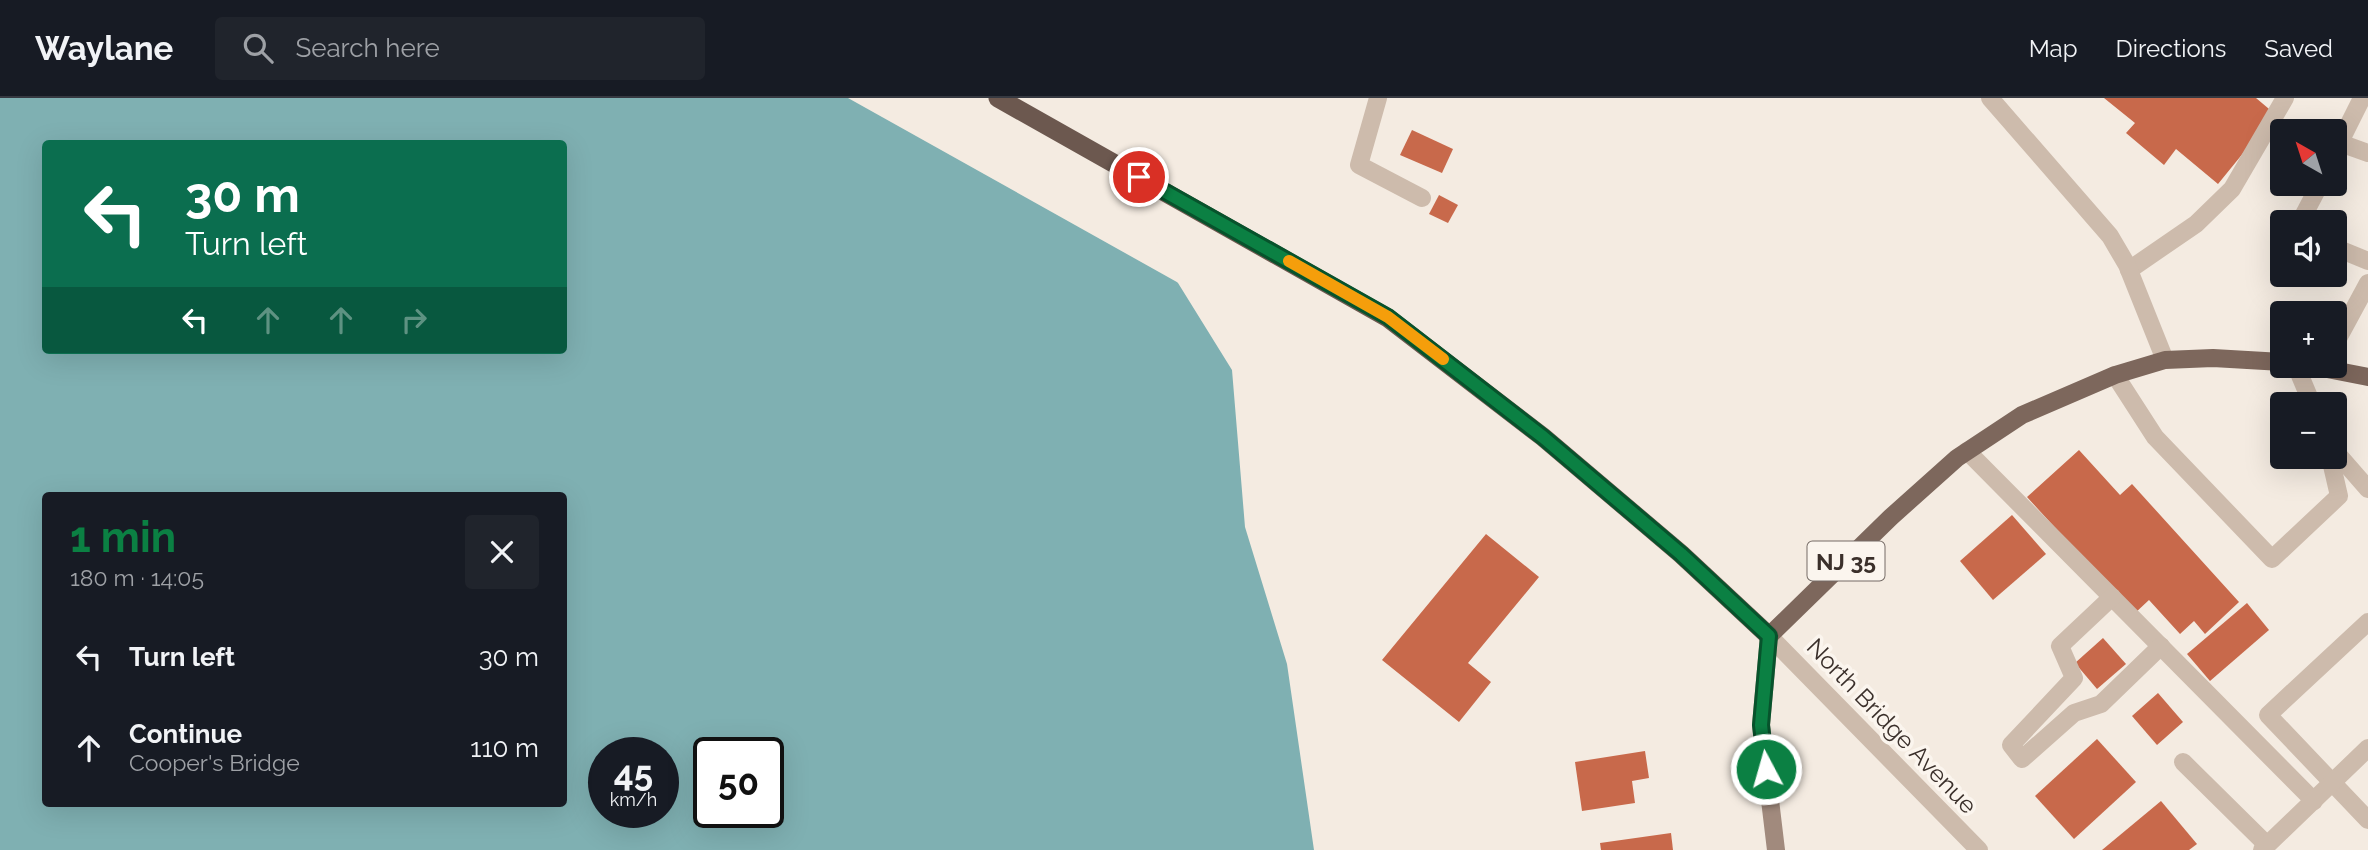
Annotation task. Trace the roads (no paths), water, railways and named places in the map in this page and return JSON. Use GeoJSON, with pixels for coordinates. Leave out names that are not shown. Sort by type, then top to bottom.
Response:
{"type":"FeatureCollection","features":[{"type":"Feature","properties":{"kind":"highway"},"geometry":{"type":"LineString","coordinates":[[998,98],[1388,317],[1543,437],[1681,554],[1769,636]]}},
{"type":"Feature","properties":{"kind":"main road","name":"NJ 35"},"geometry":{"type":"LineString","coordinates":[[1769,636],[1891,517],[1967,451],[2022,415],[2115,375],[2165,360],[2213,358],[2270,361]]}},
{"type":"Feature","properties":{"kind":"main road"},"geometry":{"type":"LineString","coordinates":[[2347,372],[2368,377]]}},
{"type":"Feature","properties":{"kind":"main road"},"geometry":{"type":"LineString","coordinates":[[1769,636],[1761,725],[1776,850]]}},
{"type":"Feature","properties":{"kind":"street"},"geometry":{"type":"LineString","coordinates":[[1378,98],[1359,165],[1422,198]]}},
{"type":"Feature","properties":{"kind":"street"},"geometry":{"type":"LineString","coordinates":[[1990,98],[2110,236],[2129,270],[2165,360]]}},
{"type":"Feature","properties":{"kind":"street"},"geometry":{"type":"LineString","coordinates":[[2129,270],[2196,223],[2232,189],[2285,98]]}},
{"type":"Feature","properties":{"kind":"street"},"geometry":{"type":"LineString","coordinates":[[2347,128],[2362,98]]}},
{"type":"Feature","properties":{"kind":"street"},"geometry":{"type":"LineString","coordinates":[[2347,150],[2368,153]]}},
{"type":"Feature","properties":{"kind":"street"},"geometry":{"type":"LineString","coordinates":[[2347,252],[2368,261]]}},
{"type":"Feature","properties":{"kind":"street"},"geometry":{"type":"LineString","coordinates":[[2347,322],[2368,284]]}},
{"type":"Feature","properties":{"kind":"street"},"geometry":{"type":"LineString","coordinates":[[2115,375],[2155,437],[2272,559],[2339,496],[2333,469]]}},
{"type":"Feature","properties":{"kind":"street"},"geometry":{"type":"LineString","coordinates":[[1967,451],[2314,801]]}},
{"type":"Feature","properties":{"kind":"street"},"geometry":{"type":"LineString","coordinates":[[2347,465],[2368,489]]}},
{"type":"Feature","properties":{"kind":"street"},"geometry":{"type":"LineString","coordinates":[[2112,597],[2060,646],[2074,678],[2011,746],[2022,759],[2074,713],[2101,704],[2161,646]]}},
{"type":"Feature","properties":{"kind":"street"},"geometry":{"type":"LineString","coordinates":[[2368,622],[2268,715],[2368,820]]}},
{"type":"Feature","properties":{"kind":"street","name":"North Bridge Avenue"},"geometry":{"type":"LineString","coordinates":[[1769,636],[1979,850]]}},
{"type":"Feature","properties":{"kind":"street"},"geometry":{"type":"LineString","coordinates":[[2183,762],[2265,847],[2368,748]]}},
{"type":"Feature","properties":{"kind":"water"},"geometry":{"type":"Polygon","coordinates":[[[0,98],[1125,98],[1111,175],[1232,370],[1245,527],[1287,664],[1314,850],[0,850],[0,98]]]}}]}
